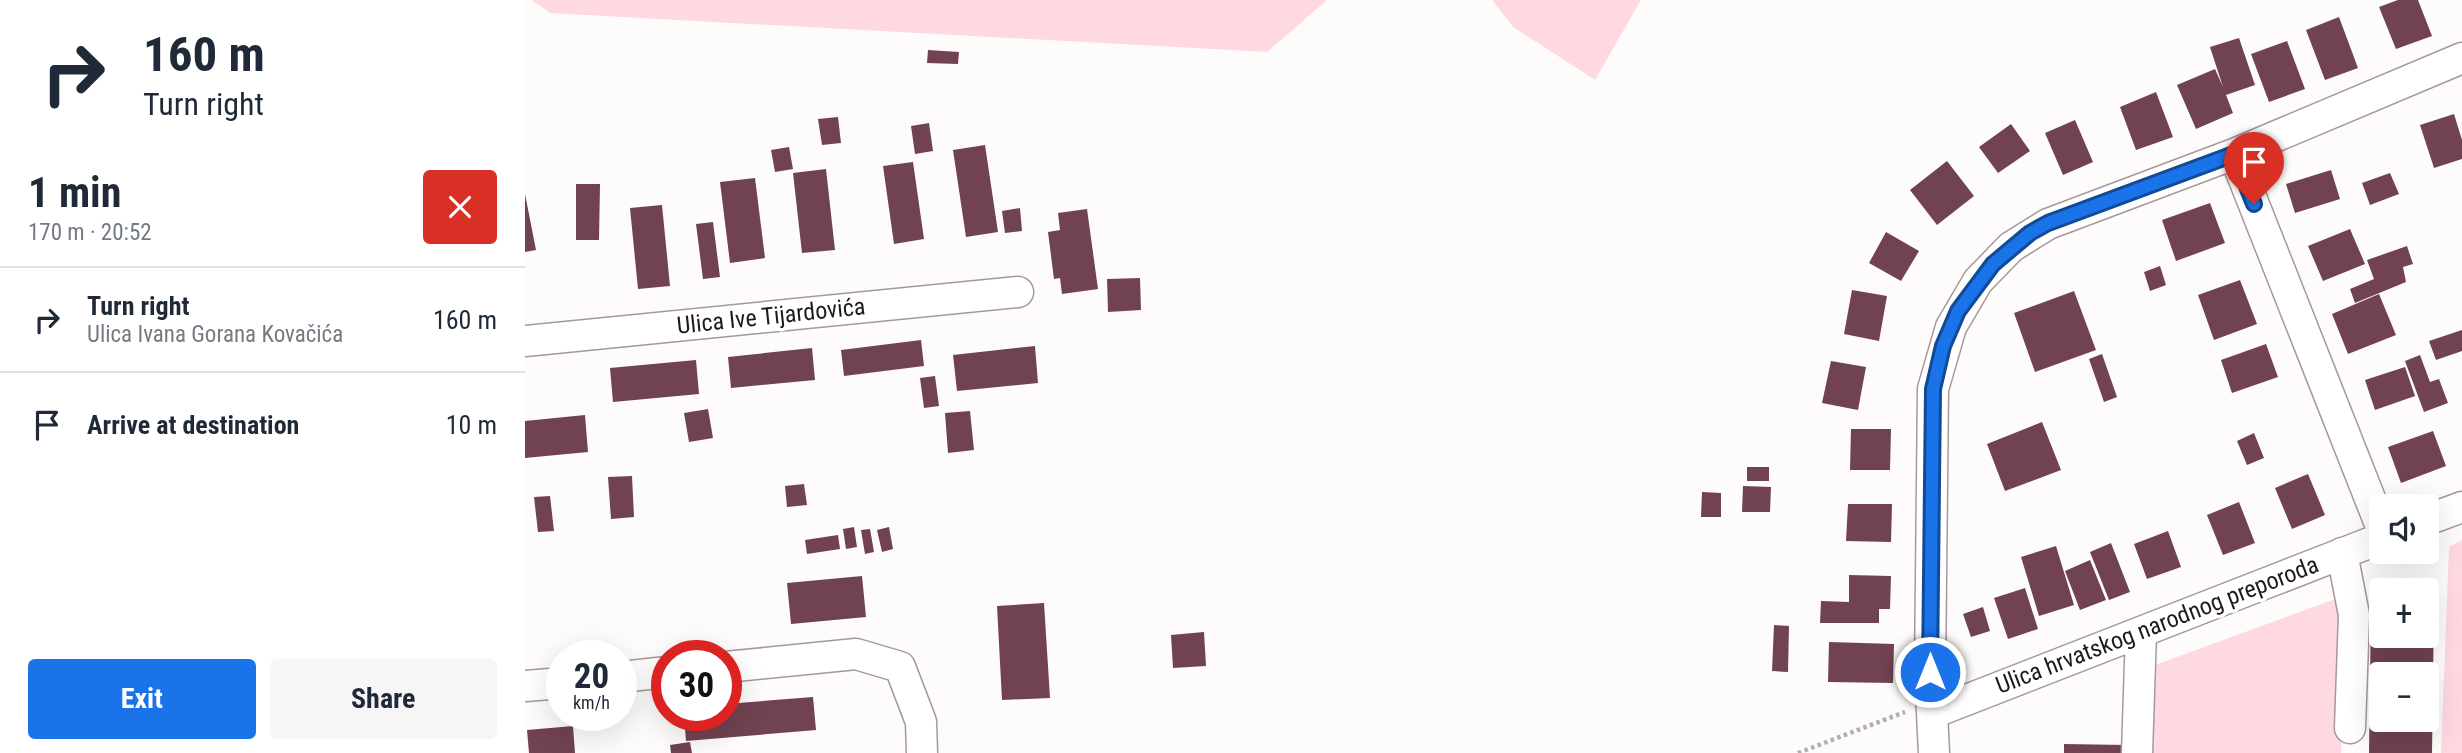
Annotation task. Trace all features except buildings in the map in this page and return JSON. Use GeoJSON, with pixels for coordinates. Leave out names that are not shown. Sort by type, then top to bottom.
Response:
{"type":"FeatureCollection","features":[{"type":"Feature","properties":{"kind":"street"},"geometry":{"type":"LineString","coordinates":[[1934,753],[1930,618],[1933,389],[1943,346],[1958,311],[1993,264],[2030,233],[2048,223],[2234,154],[2462,58]]}},
{"type":"Feature","properties":{"kind":"street"},"geometry":{"type":"LineString","coordinates":[[2234,154],[2369,496]]}},
{"type":"Feature","properties":{"kind":"street","name":"Ulica Ive Tijardovića"},"geometry":{"type":"LineString","coordinates":[[525,341],[1018,292]]}},
{"type":"Feature","properties":{"kind":"street"},"geometry":{"type":"LineString","coordinates":[[2439,516],[2462,507]]}},
{"type":"Feature","properties":{"kind":"street","name":"Ulica hrvatskog narodnog preporoda"},"geometry":{"type":"LineString","coordinates":[[1933,713],[2369,543]]}},
{"type":"Feature","properties":{"kind":"street"},"geometry":{"type":"LineString","coordinates":[[2342,553],[2354,615],[2350,729]]}},
{"type":"Feature","properties":{"kind":"street"},"geometry":{"type":"LineString","coordinates":[[2137,753],[2141,632]]}},
{"type":"Feature","properties":{"kind":"street"},"geometry":{"type":"LineString","coordinates":[[742,665],[856,654],[900,667],[921,722],[922,753]]}},
{"type":"Feature","properties":{"kind":"street"},"geometry":{"type":"LineString","coordinates":[[525,686],[546,684]]}},
{"type":"Feature","properties":{"kind":"path"},"geometry":{"type":"LineString","coordinates":[[1798,753],[1897,714],[1918,711],[1933,713]]}},
{"type":"Feature","properties":{"kind":"shaded area"},"geometry":{"type":"Polygon","coordinates":[[[532,0],[1327,0],[1267,52],[550,13],[532,0]]]}},
{"type":"Feature","properties":{"kind":"shaded area"},"geometry":{"type":"Polygon","coordinates":[[[1492,0],[1641,0],[1595,80],[1513,27],[1492,0]]]}},
{"type":"Feature","properties":{"kind":"shaded area"},"geometry":{"type":"Polygon","coordinates":[[[2462,540],[2462,753],[2441,753],[2449,547],[2462,540]]]}},
{"type":"Feature","properties":{"kind":"shaded area"},"geometry":{"type":"Polygon","coordinates":[[[2349,594],[2341,753],[2139,753],[2139,671],[2349,594]]]}},
{"type":"Feature","properties":{"kind":"route"},"geometry":{"type":"LineString","coordinates":[[1930,672],[1930,452],[1935,372],[1958,311],[1977,281],[2011,247],[2048,223],[2234,154],[2254,204]]}}]}
